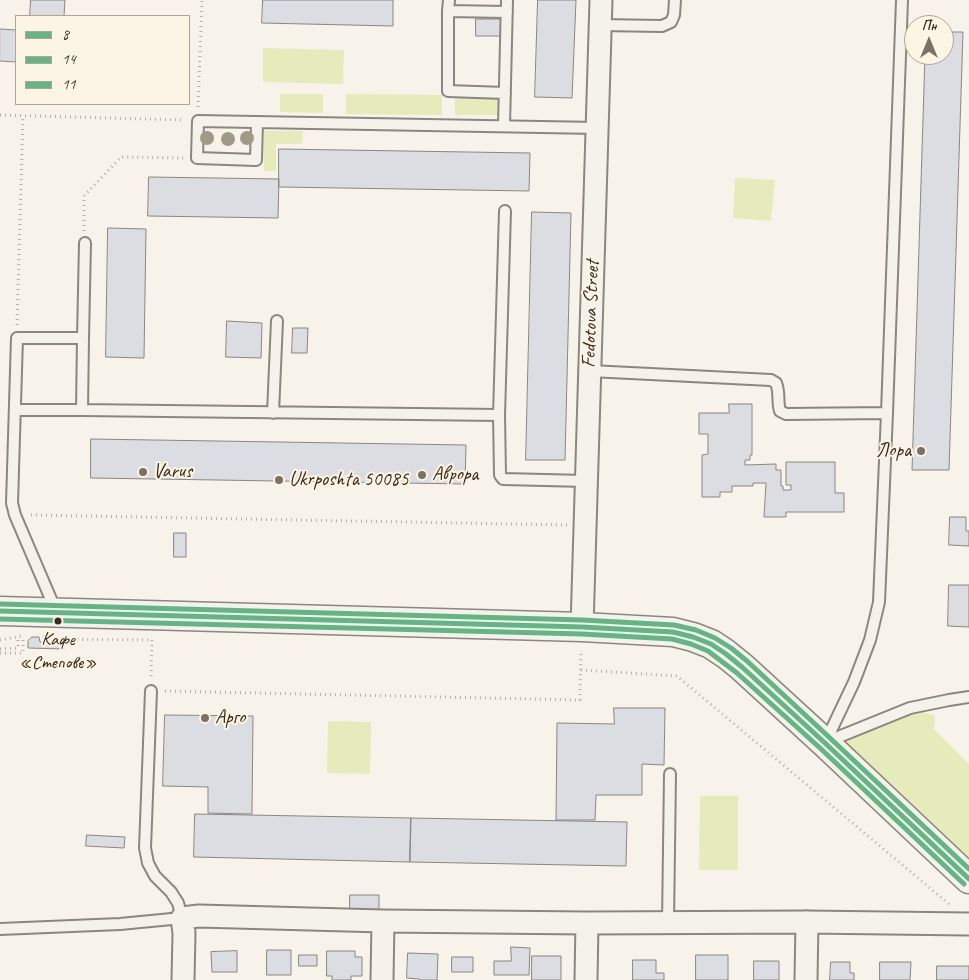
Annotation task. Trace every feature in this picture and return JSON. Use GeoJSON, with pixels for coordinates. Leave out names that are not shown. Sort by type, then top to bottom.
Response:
{"type":"FeatureCollection","features":[{"type":"Feature","properties":{"kind":"main road"},"geometry":{"type":"LineString","coordinates":[[0,611],[582,627],[673,632],[693,636],[711,644],[742,668],[825,742],[969,880]]}},
{"type":"Feature","properties":{"kind":"street","name":"Fedotova Street"},"geometry":{"type":"LineString","coordinates":[[582,627],[601,0]]}},
{"type":"Feature","properties":{"kind":"street"},"geometry":{"type":"LineString","coordinates":[[183,980],[183,925],[199,916],[383,921],[969,924]]}},
{"type":"Feature","properties":{"kind":"street"},"geometry":{"type":"LineString","coordinates":[[382,980],[383,921]]}},
{"type":"Feature","properties":{"kind":"street"},"geometry":{"type":"LineString","coordinates":[[806,980],[807,922]]}},
{"type":"Feature","properties":{"kind":"street"},"geometry":{"type":"LineString","coordinates":[[586,980],[588,923]]}},
{"type":"Feature","properties":{"kind":"lane"},"geometry":{"type":"LineString","coordinates":[[449,0],[448,91],[505,93]]}},
{"type":"Feature","properties":{"kind":"lane"},"geometry":{"type":"LineString","coordinates":[[504,126],[507,0]]}},
{"type":"Feature","properties":{"kind":"lane"},"geometry":{"type":"LineString","coordinates":[[600,25],[662,26],[671,22],[674,15],[675,0]]}},
{"type":"Feature","properties":{"kind":"lane"},"geometry":{"type":"LineString","coordinates":[[825,742],[854,682],[870,640],[879,602],[902,0]]}},
{"type":"Feature","properties":{"kind":"lane"},"geometry":{"type":"LineString","coordinates":[[448,11],[507,12]]}},
{"type":"Feature","properties":{"kind":"lane"},"geometry":{"type":"LineString","coordinates":[[257,122],[256,160],[197,158],[198,120],[598,128]]}},
{"type":"Feature","properties":{"kind":"lane"},"geometry":{"type":"LineString","coordinates":[[505,211],[499,415],[500,475],[504,479],[586,481]]}},
{"type":"Feature","properties":{"kind":"lane"},"geometry":{"type":"LineString","coordinates":[[82,410],[84,243]]}},
{"type":"Feature","properties":{"kind":"lane"},"geometry":{"type":"LineString","coordinates":[[273,413],[277,321]]}},
{"type":"Feature","properties":{"kind":"lane"},"geometry":{"type":"LineString","coordinates":[[56,612],[15,515],[12,503],[17,338],[84,338]]}},
{"type":"Feature","properties":{"kind":"lane"},"geometry":{"type":"LineString","coordinates":[[590,371],[771,380],[776,383],[779,389],[778,405],[780,411],[786,414],[887,413]]}},
{"type":"Feature","properties":{"kind":"lane"},"geometry":{"type":"LineString","coordinates":[[15,410],[499,415]]}},
{"type":"Feature","properties":{"kind":"lane"},"geometry":{"type":"LineString","coordinates":[[0,929],[120,924],[183,925],[178,903],[148,863],[145,848],[151,691]]}},
{"type":"Feature","properties":{"kind":"lane"},"geometry":{"type":"LineString","coordinates":[[825,742],[910,708],[969,697]]}},
{"type":"Feature","properties":{"kind":"lane"},"geometry":{"type":"LineString","coordinates":[[668,923],[670,774]]}},
{"type":"Feature","properties":{"kind":"path"},"geometry":{"type":"LineString","coordinates":[[0,115],[198,120],[202,0]]}},
{"type":"Feature","properties":{"kind":"path"},"geometry":{"type":"LineString","coordinates":[[17,338],[23,116]]}},
{"type":"Feature","properties":{"kind":"path"},"geometry":{"type":"LineString","coordinates":[[84,243],[84,196],[121,157],[197,158]]}},
{"type":"Feature","properties":{"kind":"path"},"geometry":{"type":"LineString","coordinates":[[15,515],[585,525]]}},
{"type":"Feature","properties":{"kind":"path"},"geometry":{"type":"LineString","coordinates":[[36,636],[43,636],[48,639],[152,640],[151,691],[580,700],[582,627]]}},
{"type":"Feature","properties":{"kind":"path"},"geometry":{"type":"LineString","coordinates":[[0,653],[23,653],[23,636]]}},
{"type":"Feature","properties":{"kind":"path"},"geometry":{"type":"LineString","coordinates":[[0,640],[29,636]]}},
{"type":"Feature","properties":{"kind":"path"},"geometry":{"type":"LineString","coordinates":[[0,649],[18,648],[18,637]]}},
{"type":"Feature","properties":{"kind":"path"},"geometry":{"type":"LineString","coordinates":[[581,670],[677,676],[954,908]]}},
{"type":"Feature","properties":{"kind":"green space"},"geometry":{"type":"Polygon","coordinates":[[[263,48],[344,50],[343,84],[263,82],[263,48]]]}},
{"type":"Feature","properties":{"kind":"green space"},"geometry":{"type":"Polygon","coordinates":[[[280,94],[323,94],[323,113],[280,112],[280,94]]]}},
{"type":"Feature","properties":{"kind":"green space"},"geometry":{"type":"Polygon","coordinates":[[[346,94],[442,95],[442,115],[346,114],[346,94]]]}},
{"type":"Feature","properties":{"kind":"green space"},"geometry":{"type":"Polygon","coordinates":[[[455,96],[499,96],[498,115],[455,115],[455,96]]]}},
{"type":"Feature","properties":{"kind":"green space"},"geometry":{"type":"Polygon","coordinates":[[[264,131],[303,131],[302,144],[276,144],[276,171],[264,171],[264,131]]]}},
{"type":"Feature","properties":{"kind":"green space"},"geometry":{"type":"Polygon","coordinates":[[[735,178],[775,180],[771,221],[733,218],[735,178]]]}},
{"type":"Feature","properties":{"kind":"green space"},"geometry":{"type":"Polygon","coordinates":[[[910,708],[935,716],[934,729],[969,764],[969,862],[840,737],[910,708]]]}},
{"type":"Feature","properties":{"kind":"green space"},"geometry":{"type":"Polygon","coordinates":[[[328,721],[371,722],[370,774],[327,773],[328,721]]]}},
{"type":"Feature","properties":{"kind":"green space"},"geometry":{"type":"Polygon","coordinates":[[[700,796],[738,796],[738,870],[699,870],[700,796]]]}},
{"type":"Feature","properties":{"kind":"building"},"geometry":{"type":"Polygon","coordinates":[[[31,0],[65,0],[64,15],[30,15],[31,0]]]}},
{"type":"Feature","properties":{"kind":"building"},"geometry":{"type":"Polygon","coordinates":[[[263,0],[393,0],[393,26],[262,23],[263,0]]]}},
{"type":"Feature","properties":{"kind":"building"},"geometry":{"type":"Polygon","coordinates":[[[538,0],[576,0],[572,98],[535,97],[538,0]]]}},
{"type":"Feature","properties":{"kind":"building"},"geometry":{"type":"Polygon","coordinates":[[[476,19],[501,19],[501,36],[476,36],[476,19]]]}},
{"type":"Feature","properties":{"kind":"building"},"geometry":{"type":"Polygon","coordinates":[[[0,29],[15,30],[15,62],[0,61],[0,29]]]}},
{"type":"Feature","properties":{"kind":"building"},"geometry":{"type":"Polygon","coordinates":[[[954,32],[963,32],[949,470],[912,470],[925,65],[954,65],[954,32]]]}},
{"type":"Feature","properties":{"kind":"building"},"geometry":{"type":"Polygon","coordinates":[[[279,149],[530,153],[529,191],[279,187],[279,149]]]}},
{"type":"Feature","properties":{"kind":"building"},"geometry":{"type":"Polygon","coordinates":[[[149,177],[279,179],[278,218],[148,216],[149,177]]]}},
{"type":"Feature","properties":{"kind":"building"},"geometry":{"type":"Polygon","coordinates":[[[532,212],[571,213],[565,460],[526,460],[532,212]]]}},
{"type":"Feature","properties":{"kind":"building"},"geometry":{"type":"Polygon","coordinates":[[[108,228],[146,229],[144,358],[106,357],[108,228]]]}},
{"type":"Feature","properties":{"kind":"building"},"geometry":{"type":"Polygon","coordinates":[[[227,321],[262,323],[261,358],[226,357],[227,321]]]}},
{"type":"Feature","properties":{"kind":"building"},"geometry":{"type":"Polygon","coordinates":[[[293,328],[308,328],[307,353],[292,353],[293,328]]]}},
{"type":"Feature","properties":{"kind":"building"},"geometry":{"type":"Polygon","coordinates":[[[729,404],[752,404],[752,455],[750,455],[750,460],[745,460],[745,465],[776,464],[776,470],[781,470],[781,486],[783,486],[783,490],[791,490],[791,485],[786,485],[786,462],[835,462],[835,493],[844,493],[844,512],[786,512],[786,517],[764,517],[766,483],[753,483],[753,486],[732,486],[732,492],[720,492],[720,497],[702,497],[702,455],[708,454],[708,434],[699,434],[699,413],[729,413],[729,404]]]}},
{"type":"Feature","properties":{"kind":"building"},"geometry":{"type":"Polygon","coordinates":[[[91,439],[466,445],[465,484],[91,478],[91,439]]]}},
{"type":"Feature","properties":{"kind":"building"},"geometry":{"type":"Polygon","coordinates":[[[950,517],[966,517],[966,531],[969,531],[969,546],[949,545],[950,517]]]}},
{"type":"Feature","properties":{"kind":"building"},"geometry":{"type":"Polygon","coordinates":[[[174,533],[186,533],[186,557],[174,557],[174,533]]]}},
{"type":"Feature","properties":{"kind":"building"},"geometry":{"type":"Polygon","coordinates":[[[949,585],[969,585],[969,627],[948,626],[949,585]]]}},
{"type":"Feature","properties":{"kind":"building"},"geometry":{"type":"Polygon","coordinates":[[[32,637],[39,637],[40,642],[64,643],[64,649],[28,648],[28,641],[32,637]]]}},
{"type":"Feature","properties":{"kind":"building"},"geometry":{"type":"Polygon","coordinates":[[[614,708],[665,708],[664,765],[642,764],[642,795],[596,795],[595,820],[556,820],[557,723],[614,724],[614,708]]]}},
{"type":"Feature","properties":{"kind":"building"},"geometry":{"type":"Polygon","coordinates":[[[165,715],[253,716],[252,814],[208,813],[208,787],[163,786],[165,715]]]}},
{"type":"Feature","properties":{"kind":"building"},"geometry":{"type":"Polygon","coordinates":[[[195,814],[411,818],[410,862],[194,857],[195,814]]]}},
{"type":"Feature","properties":{"kind":"building"},"geometry":{"type":"Polygon","coordinates":[[[411,818],[627,822],[626,866],[410,862],[411,818]]]}},
{"type":"Feature","properties":{"kind":"building"},"geometry":{"type":"Polygon","coordinates":[[[87,835],[125,837],[124,848],[86,846],[87,835]]]}},
{"type":"Feature","properties":{"kind":"building"},"geometry":{"type":"Polygon","coordinates":[[[350,895],[379,895],[379,911],[350,910],[350,895]]]}},
{"type":"Feature","properties":{"kind":"building"},"geometry":{"type":"Polygon","coordinates":[[[511,947],[530,948],[529,975],[494,975],[494,961],[511,961],[511,947]]]}},
{"type":"Feature","properties":{"kind":"building"},"geometry":{"type":"Polygon","coordinates":[[[267,950],[291,950],[291,975],[267,975],[267,950]]]}},
{"type":"Feature","properties":{"kind":"building"},"geometry":{"type":"Polygon","coordinates":[[[237,951],[237,972],[212,972],[211,952],[237,951]]]}},
{"type":"Feature","properties":{"kind":"building"},"geometry":{"type":"Polygon","coordinates":[[[327,951],[355,951],[355,957],[362,957],[362,976],[351,976],[351,980],[332,980],[332,976],[327,976],[327,951]]]}},
{"type":"Feature","properties":{"kind":"building"},"geometry":{"type":"Polygon","coordinates":[[[408,953],[438,954],[437,980],[407,978],[408,953]]]}},
{"type":"Feature","properties":{"kind":"building"},"geometry":{"type":"Polygon","coordinates":[[[299,955],[317,955],[317,966],[299,966],[299,955]]]}},
{"type":"Feature","properties":{"kind":"building"},"geometry":{"type":"Polygon","coordinates":[[[696,955],[728,955],[728,980],[696,980],[696,955]]]}},
{"type":"Feature","properties":{"kind":"building"},"geometry":{"type":"Polygon","coordinates":[[[532,956],[561,956],[561,980],[532,980],[532,956]]]}},
{"type":"Feature","properties":{"kind":"building"},"geometry":{"type":"Polygon","coordinates":[[[452,957],[473,957],[473,972],[452,972],[452,957]]]}},
{"type":"Feature","properties":{"kind":"building"},"geometry":{"type":"Polygon","coordinates":[[[633,960],[656,960],[656,973],[664,973],[664,980],[633,980],[633,960]]]}},
{"type":"Feature","properties":{"kind":"building"},"geometry":{"type":"Polygon","coordinates":[[[754,961],[779,961],[779,980],[754,980],[754,961]]]}},
{"type":"Feature","properties":{"kind":"building"},"geometry":{"type":"Polygon","coordinates":[[[831,962],[850,962],[850,973],[854,973],[854,980],[830,980],[831,962]]]}},
{"type":"Feature","properties":{"kind":"building"},"geometry":{"type":"Polygon","coordinates":[[[880,962],[911,962],[910,980],[880,980],[880,962]]]}},
{"type":"Feature","properties":{"kind":"building"},"geometry":{"type":"Polygon","coordinates":[[[937,966],[969,966],[969,980],[937,980],[937,966]]]}},
{"type":"Feature","properties":{"kind":"transit line","name":"11"},"geometry":{"type":"LineString","coordinates":[[0,604],[582,620],[674,625],[696,630],[715,638],[747,661],[969,869]]}},
{"type":"Feature","properties":{"kind":"transit line","name":"8"},"geometry":{"type":"LineString","coordinates":[[0,611],[582,627],[673,632],[693,637],[711,644],[742,667],[969,879]]}},
{"type":"Feature","properties":{"kind":"transit line","name":"14"},"geometry":{"type":"LineString","coordinates":[[0,619],[582,634],[672,639],[691,644],[708,651],[737,673],[820,748],[964,884]]}},
{"type":"Feature","properties":{"kind":"place","name":"Лора"},"geometry":{"type":"Point","coordinates":[921,451]}},
{"type":"Feature","properties":{"kind":"place","name":"Varus"},"geometry":{"type":"Point","coordinates":[143,472]}},
{"type":"Feature","properties":{"kind":"place","name":"Аврора"},"geometry":{"type":"Point","coordinates":[422,475]}},
{"type":"Feature","properties":{"kind":"place","name":"Ukrposhta 50085"},"geometry":{"type":"Point","coordinates":[279,480]}},
{"type":"Feature","properties":{"kind":"place","name":"Кафе «Степове»"},"geometry":{"type":"Point","coordinates":[58,621]}},
{"type":"Feature","properties":{"kind":"place","name":"Арго"},"geometry":{"type":"Point","coordinates":[205,718]}}]}
